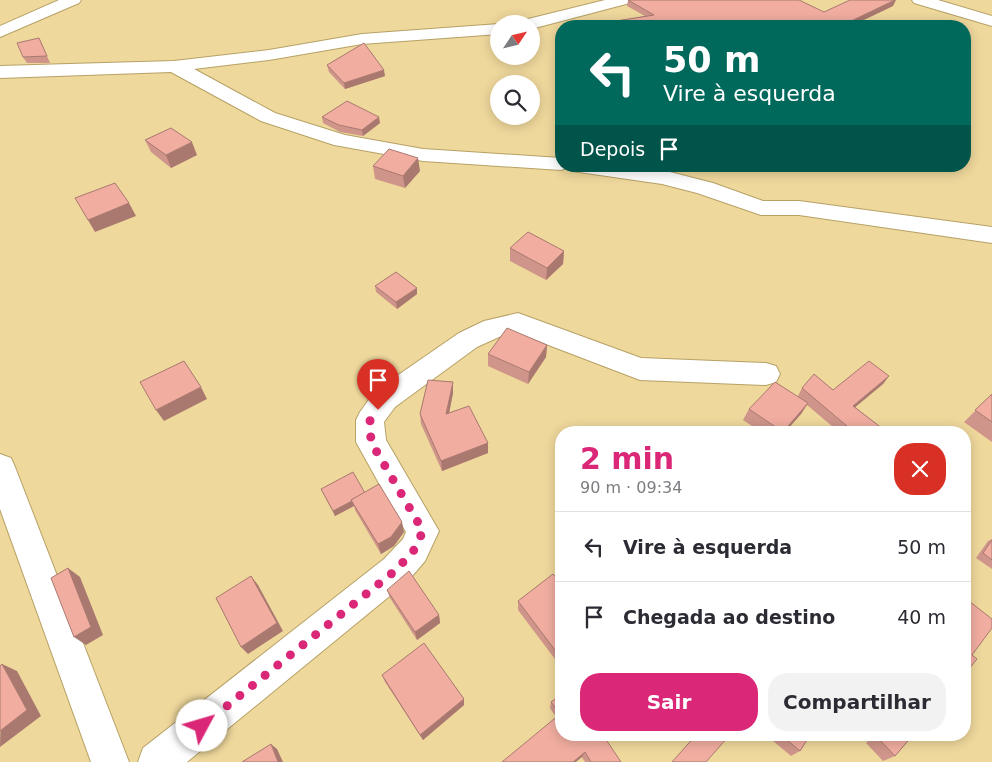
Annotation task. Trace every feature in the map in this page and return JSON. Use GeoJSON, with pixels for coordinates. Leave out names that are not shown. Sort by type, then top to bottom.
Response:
{"type":"FeatureCollection","features":[{"type":"Feature","properties":{"kind":"street"},"geometry":{"type":"LineString","coordinates":[[0,32],[33,20],[47,5],[73,0]]}},
{"type":"Feature","properties":{"kind":"street"},"geometry":{"type":"LineString","coordinates":[[540,21],[624,0]]}},
{"type":"Feature","properties":{"kind":"street"},"geometry":{"type":"LineString","coordinates":[[920,0],[992,21]]}},
{"type":"Feature","properties":{"kind":"street"},"geometry":{"type":"LineString","coordinates":[[0,72],[174,66],[269,55],[362,39],[490,30]]}},
{"type":"Feature","properties":{"kind":"street"},"geometry":{"type":"LineString","coordinates":[[174,66],[268,117],[341,141],[423,155],[555,164]]}},
{"type":"Feature","properties":{"kind":"street"},"geometry":{"type":"LineString","coordinates":[[624,172],[662,177],[705,188],[761,208],[799,208],[992,235]]}},
{"type":"Feature","properties":{"kind":"street"},"geometry":{"type":"LineString","coordinates":[[157,762],[396,570],[414,550],[423,531],[371,442],[370,420],[385,399],[468,340],[493,328],[518,323],[640,369],[766,374]]}},
{"type":"Feature","properties":{"kind":"street"},"geometry":{"type":"LineString","coordinates":[[0,467],[110,762]]}},
{"type":"Feature","properties":{"kind":"building"},"geometry":{"type":"Polygon","coordinates":[[[628,0],[799,0],[824,12],[850,0],[895,0],[853,20],[623,20],[654,15],[628,0]]]}},
{"type":"Feature","properties":{"kind":"building"},"geometry":{"type":"Polygon","coordinates":[[[39,38],[47,56],[23,57],[17,43],[39,38]]]}},
{"type":"Feature","properties":{"kind":"building"},"geometry":{"type":"Polygon","coordinates":[[[364,43],[384,70],[344,83],[327,65],[364,43]]]}},
{"type":"Feature","properties":{"kind":"building"},"geometry":{"type":"Polygon","coordinates":[[[347,101],[379,117],[362,130],[339,125],[322,117],[347,101]]]}},
{"type":"Feature","properties":{"kind":"building"},"geometry":{"type":"Polygon","coordinates":[[[171,128],[192,142],[166,155],[145,140],[171,128]]]}},
{"type":"Feature","properties":{"kind":"building"},"geometry":{"type":"Polygon","coordinates":[[[389,149],[418,158],[403,176],[373,166],[389,149]]]}},
{"type":"Feature","properties":{"kind":"building"},"geometry":{"type":"Polygon","coordinates":[[[115,183],[129,203],[88,220],[75,198],[115,183]]]}},
{"type":"Feature","properties":{"kind":"building"},"geometry":{"type":"Polygon","coordinates":[[[528,232],[564,251],[547,268],[510,248],[528,232]]]}},
{"type":"Feature","properties":{"kind":"building"},"geometry":{"type":"Polygon","coordinates":[[[396,272],[417,288],[396,302],[375,286],[396,272]]]}},
{"type":"Feature","properties":{"kind":"building"},"geometry":{"type":"Polygon","coordinates":[[[507,328],[547,345],[529,372],[488,354],[507,328]]]}},
{"type":"Feature","properties":{"kind":"building"},"geometry":{"type":"Polygon","coordinates":[[[184,361],[201,387],[156,410],[140,382],[184,361]]]}},
{"type":"Feature","properties":{"kind":"building"},"geometry":{"type":"Polygon","coordinates":[[[869,361],[889,376],[853,406],[879,426],[847,426],[802,388],[814,374],[833,390],[869,361]]]}},
{"type":"Feature","properties":{"kind":"building"},"geometry":{"type":"Polygon","coordinates":[[[428,380],[453,382],[446,414],[469,406],[488,443],[441,461],[420,414],[428,380]]]}},
{"type":"Feature","properties":{"kind":"building"},"geometry":{"type":"Polygon","coordinates":[[[775,382],[808,403],[788,426],[774,426],[749,409],[775,382]]]}},
{"type":"Feature","properties":{"kind":"building"},"geometry":{"type":"Polygon","coordinates":[[[992,394],[992,422],[975,410],[992,394]]]}},
{"type":"Feature","properties":{"kind":"building"},"geometry":{"type":"Polygon","coordinates":[[[353,472],[365,493],[333,511],[321,489],[353,472]]]}},
{"type":"Feature","properties":{"kind":"building"},"geometry":{"type":"Polygon","coordinates":[[[379,484],[402,522],[391,537],[378,544],[351,500],[379,484]]]}},
{"type":"Feature","properties":{"kind":"building"},"geometry":{"type":"Polygon","coordinates":[[[992,540],[992,560],[983,553],[992,540]]]}},
{"type":"Feature","properties":{"kind":"building"},"geometry":{"type":"Polygon","coordinates":[[[68,568],[91,627],[74,637],[51,578],[68,568]]]}},
{"type":"Feature","properties":{"kind":"building"},"geometry":{"type":"Polygon","coordinates":[[[409,571],[439,615],[415,632],[387,590],[409,571]]]}},
{"type":"Feature","properties":{"kind":"building"},"geometry":{"type":"Polygon","coordinates":[[[553,574],[555,576],[555,650],[518,601],[553,574]]]}},
{"type":"Feature","properties":{"kind":"building"},"geometry":{"type":"Polygon","coordinates":[[[251,576],[277,623],[241,647],[216,598],[251,576]]]}},
{"type":"Feature","properties":{"kind":"building"},"geometry":{"type":"Polygon","coordinates":[[[971,603],[992,619],[992,628],[972,655],[977,659],[971,666],[971,603]]]}},
{"type":"Feature","properties":{"kind":"building"},"geometry":{"type":"Polygon","coordinates":[[[424,643],[464,699],[420,735],[382,675],[424,643]]]}},
{"type":"Feature","properties":{"kind":"building"},"geometry":{"type":"Polygon","coordinates":[[[2,664],[27,710],[0,731],[0,666],[2,664]]]}},
{"type":"Feature","properties":{"kind":"building"},"geometry":{"type":"Polygon","coordinates":[[[555,699],[555,707],[551,702],[555,699]]]}},
{"type":"Feature","properties":{"kind":"building"},"geometry":{"type":"Polygon","coordinates":[[[555,718],[555,741],[607,741],[621,762],[591,762],[585,752],[573,762],[502,762],[555,718]]]}},
{"type":"Feature","properties":{"kind":"building"},"geometry":{"type":"Polygon","coordinates":[[[691,741],[724,741],[706,762],[672,762],[691,741]]]}},
{"type":"Feature","properties":{"kind":"building"},"geometry":{"type":"Polygon","coordinates":[[[788,741],[806,741],[800,751],[788,741]]]}},
{"type":"Feature","properties":{"kind":"building"},"geometry":{"type":"Polygon","coordinates":[[[881,741],[908,741],[895,756],[881,741]]]}},
{"type":"Feature","properties":{"kind":"building"},"geometry":{"type":"Polygon","coordinates":[[[271,744],[278,762],[242,762],[271,744]]]}},
{"type":"Feature","properties":{"kind":"route"},"geometry":{"type":"LineString","coordinates":[[202,726],[396,570],[414,550],[423,531],[371,442],[370,420],[378,410]]}}]}
